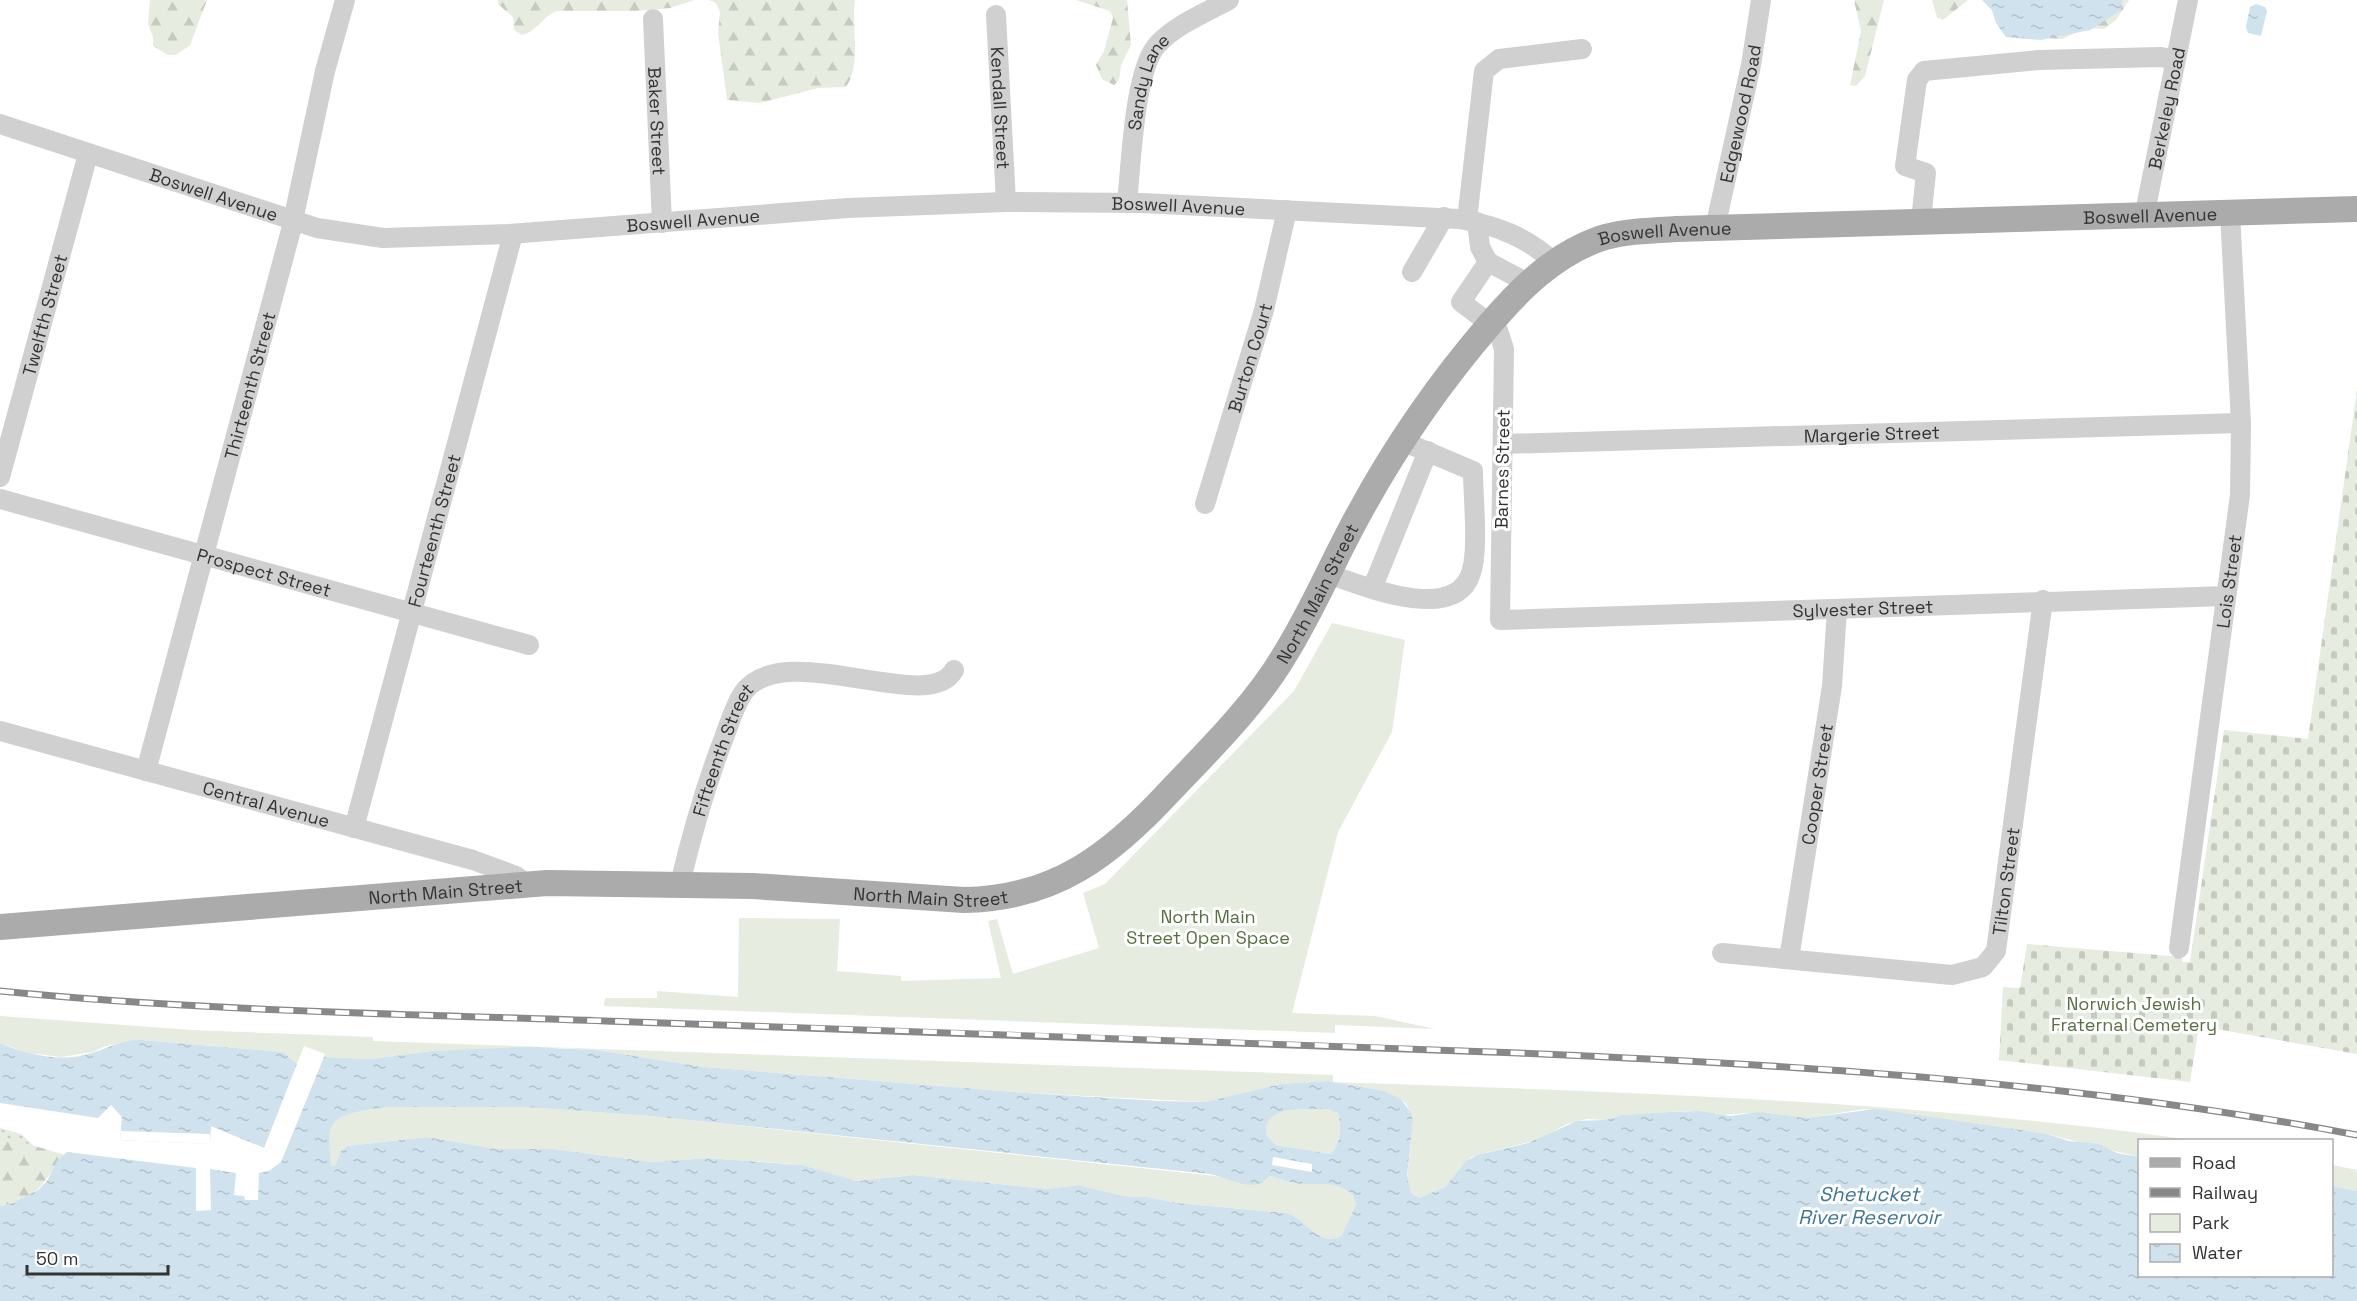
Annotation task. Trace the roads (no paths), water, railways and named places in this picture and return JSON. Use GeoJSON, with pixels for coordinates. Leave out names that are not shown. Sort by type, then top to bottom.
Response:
{"type":"FeatureCollection","features":[{"type":"Feature","properties":{"kind":"main road","name":"Boswell Avenue"},"geometry":{"type":"LineString","coordinates":[[1555,263],[1590,242],[1610,236],[1715,228],[2144,217],[2357,208]]}},
{"type":"Feature","properties":{"kind":"main road","name":"North Main Street"},"geometry":{"type":"LineString","coordinates":[[0,927],[528,885],[680,884],[978,899],[1022,891],[1064,877],[1096,860],[1127,836],[1234,722],[1284,658],[1370,492],[1434,395],[1491,323],[1528,283],[1555,263]]}},
{"type":"Feature","properties":{"kind":"street","name":"Thirteenth Street"},"geometry":{"type":"LineString","coordinates":[[146,771],[293,220],[325,71],[345,0]]}},
{"type":"Feature","properties":{"kind":"street","name":"Sandy Lane"},"geometry":{"type":"LineString","coordinates":[[1127,203],[1142,76],[1156,45],[1184,24],[1229,0]]}},
{"type":"Feature","properties":{"kind":"street","name":"Edgewood Road"},"geometry":{"type":"LineString","coordinates":[[1715,228],[1754,51],[1761,0]]}},
{"type":"Feature","properties":{"kind":"street","name":"Berkeley Road"},"geometry":{"type":"LineString","coordinates":[[2144,217],[2188,0]]}},
{"type":"Feature","properties":{"kind":"street","name":"Kendall Street"},"geometry":{"type":"LineString","coordinates":[[996,15],[1006,202]]}},
{"type":"Feature","properties":{"kind":"street","name":"Baker Street"},"geometry":{"type":"LineString","coordinates":[[652,19],[662,223]]}},
{"type":"Feature","properties":{"kind":"street"},"geometry":{"type":"LineString","coordinates":[[1528,283],[1488,261],[1480,246],[1472,221],[1484,71],[1499,59],[1582,50]]}},
{"type":"Feature","properties":{"kind":"street"},"geometry":{"type":"LineString","coordinates":[[1921,221],[1926,173],[1905,166],[1917,80],[1924,71],[2039,60],[2161,57],[2175,60]]}},
{"type":"Feature","properties":{"kind":"street","name":"Boswell Avenue"},"geometry":{"type":"LineString","coordinates":[[0,124],[293,220],[337,232],[382,238],[513,234],[848,208],[1006,202],[1127,203],[1444,217],[1472,221],[1524,238],[1555,263]]}},
{"type":"Feature","properties":{"kind":"street","name":"Twelfth Street"},"geometry":{"type":"LineString","coordinates":[[0,477],[88,154]]}},
{"type":"Feature","properties":{"kind":"street","name":"Burton Court"},"geometry":{"type":"LineString","coordinates":[[1205,504],[1264,310],[1287,210]]}},
{"type":"Feature","properties":{"kind":"street","name":"Lois Street"},"geometry":{"type":"LineString","coordinates":[[2179,948],[2240,495],[2241,423],[2230,213]]}},
{"type":"Feature","properties":{"kind":"street"},"geometry":{"type":"LineString","coordinates":[[1412,272],[1444,217]]}},
{"type":"Feature","properties":{"kind":"street","name":"Fourteenth Street"},"geometry":{"type":"LineString","coordinates":[[354,828],[513,234]]}},
{"type":"Feature","properties":{"kind":"street"},"geometry":{"type":"LineString","coordinates":[[1488,261],[1461,302],[1491,323]]}},
{"type":"Feature","properties":{"kind":"street","name":"Barnes Street"},"geometry":{"type":"LineString","coordinates":[[1491,323],[1498,330],[1504,349],[1500,620]]}},
{"type":"Feature","properties":{"kind":"street","name":"Margerie Street"},"geometry":{"type":"LineString","coordinates":[[1503,444],[2241,423]]}},
{"type":"Feature","properties":{"kind":"street"},"geometry":{"type":"LineString","coordinates":[[1328,574],[1395,596],[1444,598],[1466,584],[1472,573],[1473,471],[1402,441]]}},
{"type":"Feature","properties":{"kind":"street"},"geometry":{"type":"LineString","coordinates":[[1372,589],[1428,451]]}},
{"type":"Feature","properties":{"kind":"street","name":"Prospect Street"},"geometry":{"type":"LineString","coordinates":[[0,499],[529,645]]}},
{"type":"Feature","properties":{"kind":"street","name":"Sylvester Street"},"geometry":{"type":"LineString","coordinates":[[1500,620],[2043,600],[2226,596]]}},
{"type":"Feature","properties":{"kind":"street","name":"Tilton Street"},"geometry":{"type":"LineString","coordinates":[[1722,953],[1952,975],[1983,967],[1996,951],[2043,600]]}},
{"type":"Feature","properties":{"kind":"street","name":"Cooper Street"},"geometry":{"type":"LineString","coordinates":[[1790,959],[1832,686],[1837,609]]}},
{"type":"Feature","properties":{"kind":"street","name":"Fifteenth Street"},"geometry":{"type":"LineString","coordinates":[[680,884],[702,796],[744,692],[768,675],[801,671],[876,681],[933,685],[947,680],[954,670]]}},
{"type":"Feature","properties":{"kind":"street","name":"Central Avenue"},"geometry":{"type":"LineString","coordinates":[[0,731],[488,864],[528,885]]}},
{"type":"Feature","properties":{"kind":"water"},"geometry":{"type":"Polygon","coordinates":[[[1982,0],[2122,0],[2121,10],[2090,30],[2041,40],[2006,37],[1996,23],[1992,10],[1982,0]]]}},
{"type":"Feature","properties":{"kind":"water"},"geometry":{"type":"Polygon","coordinates":[[[2256,4],[2265,7],[2267,11],[2261,36],[2248,33],[2246,27],[2250,7],[2256,4]]]}},
{"type":"Feature","properties":{"kind":"water"},"geometry":{"type":"Polygon","coordinates":[[[142,1040],[283,1052],[297,1064],[264,1148],[211,1126],[210,1144],[120,1140],[122,1117],[111,1105],[98,1118],[0,1103],[0,1043],[34,1054],[69,1057],[142,1040]]]}},
{"type":"Feature","properties":{"kind":"water","name":"Shetucket River Reservoir"},"geometry":{"type":"Polygon","coordinates":[[[528,1047],[596,1050],[704,1067],[1026,1093],[1160,1101],[1205,1102],[1280,1084],[1327,1081],[1385,1091],[1401,1099],[1411,1113],[1413,1122],[1407,1176],[1411,1193],[1419,1198],[1445,1187],[1466,1161],[1477,1155],[1528,1143],[1577,1121],[1606,1120],[1621,1115],[1699,1111],[1730,1116],[1758,1112],[1806,1118],[1876,1109],[2047,1134],[2069,1141],[2099,1144],[2117,1153],[2138,1157],[2138,1277],[2333,1277],[2333,1186],[2357,1191],[2357,1301],[0,1301],[0,1206],[13,1203],[38,1190],[47,1181],[57,1161],[67,1152],[196,1168],[196,1211],[211,1210],[210,1169],[236,1173],[234,1195],[244,1196],[245,1200],[258,1200],[259,1173],[269,1171],[281,1162],[324,1057],[372,1059],[431,1051],[528,1047]],[[391,1107],[349,1114],[335,1122],[329,1137],[331,1166],[335,1166],[341,1151],[347,1146],[427,1137],[497,1149],[553,1149],[652,1162],[708,1158],[801,1165],[857,1181],[913,1175],[1047,1189],[1078,1185],[1124,1196],[1286,1213],[1318,1235],[1333,1239],[1341,1236],[1356,1205],[1353,1195],[1341,1188],[1295,1183],[1270,1176],[1264,1182],[1249,1185],[1210,1174],[650,1116],[526,1107],[391,1107]],[[1327,1109],[1287,1111],[1271,1118],[1267,1126],[1267,1136],[1276,1145],[1331,1154],[1339,1135],[1338,1113],[1327,1109]],[[1273,1157],[1272,1165],[1312,1172],[1312,1164],[1273,1157]]]}},
{"type":"Feature","properties":{"kind":"railway"},"geometry":{"type":"LineString","coordinates":[[0,991],[75,998],[302,1011],[1290,1044],[1730,1063],[2043,1089],[2252,1117],[2357,1135]]}},
{"type":"Feature","properties":{"kind":"park label","name":"North Main Street Open Space"},"geometry":{"type":"Point","coordinates":[1208,926]}},
{"type":"Feature","properties":{"kind":"park label","name":"Norwich Jewish Fraternal Cemetery"},"geometry":{"type":"Point","coordinates":[2134,1013]}}]}
